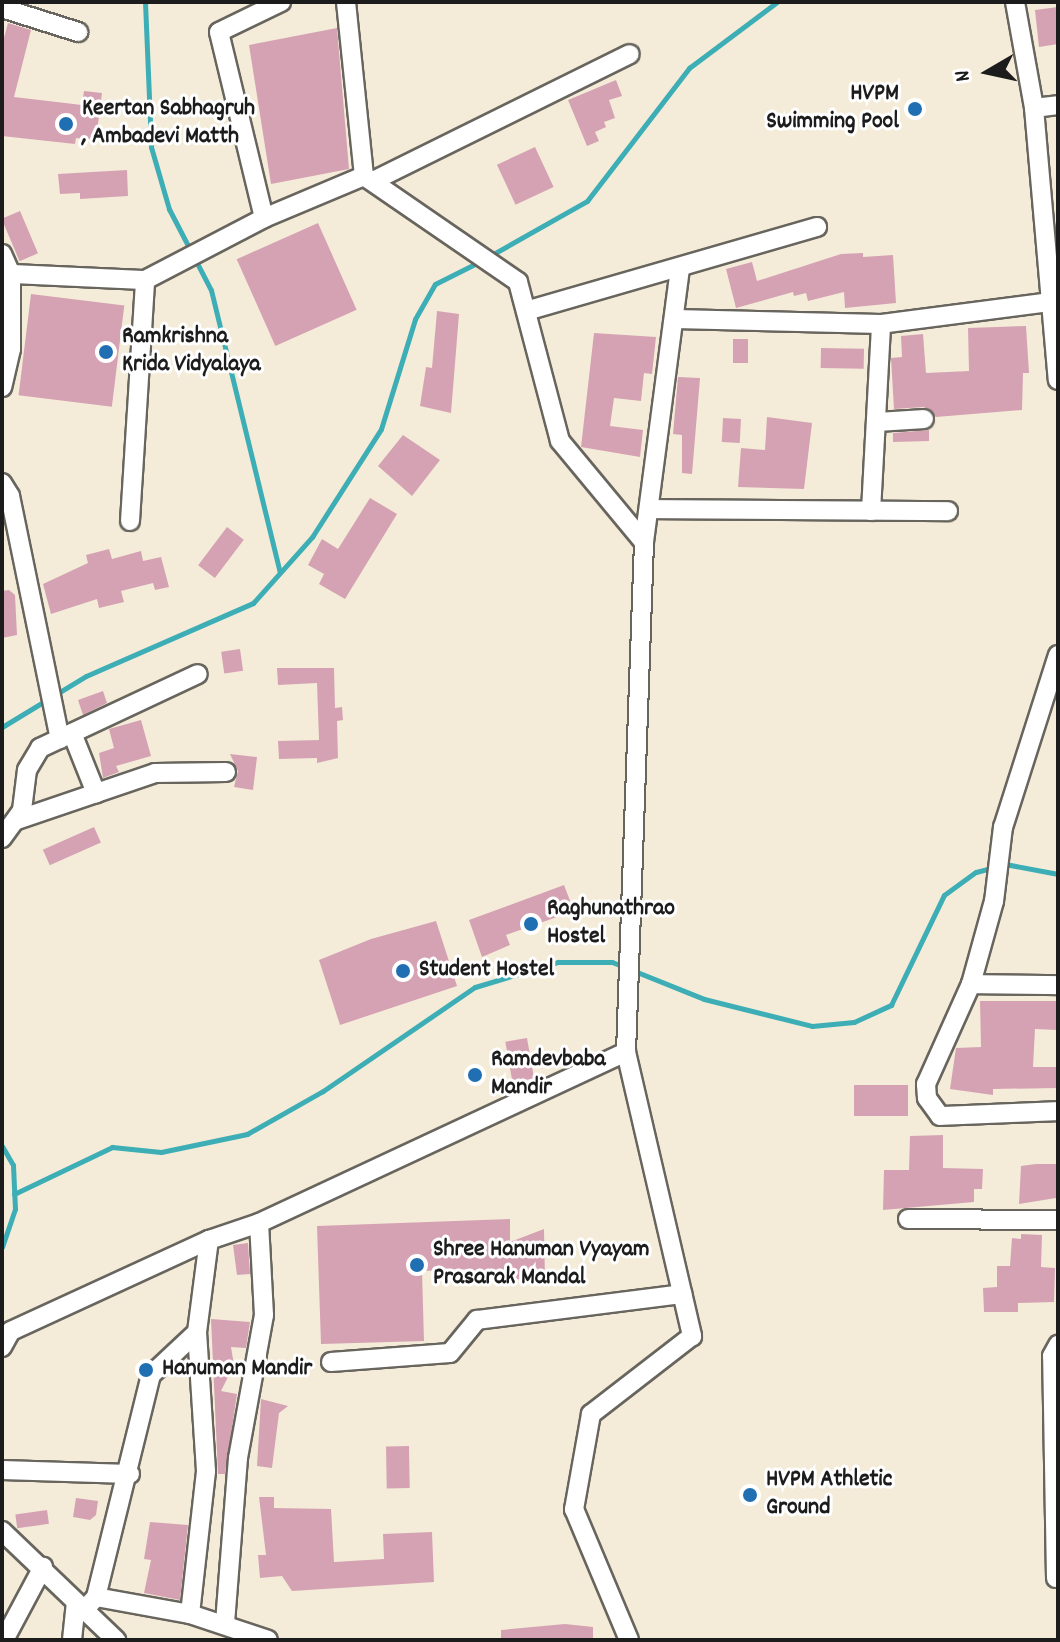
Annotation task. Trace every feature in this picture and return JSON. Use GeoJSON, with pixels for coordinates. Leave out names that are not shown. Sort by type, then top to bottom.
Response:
{"type":"FeatureCollection","features":[{"type":"Feature","properties":{"kind":"street"},"geometry":{"type":"LineString","coordinates":[[346,2],[370,178],[518,282],[560,441],[644,542]]}},
{"type":"Feature","properties":{"kind":"street"},"geometry":{"type":"LineString","coordinates":[[1015,2],[1053,234],[1058,380]]}},
{"type":"Feature","properties":{"kind":"street"},"geometry":{"type":"LineString","coordinates":[[264,218],[219,32],[270,5]]}},
{"type":"Feature","properties":{"kind":"street"},"geometry":{"type":"LineString","coordinates":[[2,8],[78,32]]}},
{"type":"Feature","properties":{"kind":"street"},"geometry":{"type":"LineString","coordinates":[[11,274],[145,280],[264,218],[370,178],[630,54]]}},
{"type":"Feature","properties":{"kind":"street"},"geometry":{"type":"LineString","coordinates":[[1034,108],[1058,105]]}},
{"type":"Feature","properties":{"kind":"street"},"geometry":{"type":"LineString","coordinates":[[526,311],[680,270],[817,227]]}},
{"type":"Feature","properties":{"kind":"street"},"geometry":{"type":"LineString","coordinates":[[2,254],[11,274],[2,387]]}},
{"type":"Feature","properties":{"kind":"street"},"geometry":{"type":"LineString","coordinates":[[629,1640],[574,1509],[591,1414],[692,1336],[626,1052],[644,542],[680,270]]}},
{"type":"Feature","properties":{"kind":"street"},"geometry":{"type":"LineString","coordinates":[[130,521],[145,280]]}},
{"type":"Feature","properties":{"kind":"street"},"geometry":{"type":"LineString","coordinates":[[675,319],[881,324],[1056,301]]}},
{"type":"Feature","properties":{"kind":"street"},"geometry":{"type":"LineString","coordinates":[[871,511],[881,324]]}},
{"type":"Feature","properties":{"kind":"street"},"geometry":{"type":"LineString","coordinates":[[878,422],[924,419]]}},
{"type":"Feature","properties":{"kind":"street"},"geometry":{"type":"LineString","coordinates":[[2,483],[10,496],[48,684],[63,732],[96,793]]}},
{"type":"Feature","properties":{"kind":"street"},"geometry":{"type":"LineString","coordinates":[[649,509],[948,511]]}},
{"type":"Feature","properties":{"kind":"street"},"geometry":{"type":"LineString","coordinates":[[1058,655],[1003,827],[994,901],[971,984],[926,1084],[932,1108],[940,1116],[1058,1111]]}},
{"type":"Feature","properties":{"kind":"street"},"geometry":{"type":"LineString","coordinates":[[2,838],[17,820],[31,758],[63,732],[198,674]]}},
{"type":"Feature","properties":{"kind":"street"},"geometry":{"type":"LineString","coordinates":[[17,820],[155,773],[226,772]]}},
{"type":"Feature","properties":{"kind":"street"},"geometry":{"type":"LineString","coordinates":[[971,984],[1058,985]]}},
{"type":"Feature","properties":{"kind":"street"},"geometry":{"type":"LineString","coordinates":[[2,1347],[11,1331],[209,1240],[259,1223],[626,1052]]}},
{"type":"Feature","properties":{"kind":"street"},"geometry":{"type":"LineString","coordinates":[[908,1219],[1058,1220]]}},
{"type":"Feature","properties":{"kind":"street"},"geometry":{"type":"LineString","coordinates":[[225,1623],[238,1458],[264,1315],[259,1223]]}},
{"type":"Feature","properties":{"kind":"street"},"geometry":{"type":"LineString","coordinates":[[190,1614],[206,1471],[197,1332],[209,1240]]}},
{"type":"Feature","properties":{"kind":"street"},"geometry":{"type":"LineString","coordinates":[[331,1362],[450,1353],[477,1320],[682,1294]]}},
{"type":"Feature","properties":{"kind":"street"},"geometry":{"type":"LineString","coordinates":[[72,1640],[130,1474],[151,1375],[197,1332]]}},
{"type":"Feature","properties":{"kind":"street"},"geometry":{"type":"LineString","coordinates":[[1056,1578],[1052,1356],[1058,1345]]}},
{"type":"Feature","properties":{"kind":"street"},"geometry":{"type":"LineString","coordinates":[[2,1470],[130,1474]]}},
{"type":"Feature","properties":{"kind":"street"},"geometry":{"type":"LineString","coordinates":[[2,1531],[85,1603],[116,1640]]}},
{"type":"Feature","properties":{"kind":"street"},"geometry":{"type":"LineString","coordinates":[[4,1640],[43,1567]]}},
{"type":"Feature","properties":{"kind":"street"},"geometry":{"type":"LineString","coordinates":[[85,1603],[190,1614],[225,1623],[268,1640]]}},
{"type":"Feature","properties":{"kind":"building"},"geometry":{"type":"Polygon","coordinates":[[[1058,7],[1058,44],[1039,47],[1035,10],[1058,7]]]}},
{"type":"Feature","properties":{"kind":"building"},"geometry":{"type":"Polygon","coordinates":[[[8,23],[31,30],[14,97],[82,105],[84,91],[102,93],[96,140],[76,138],[75,144],[2,136],[2,45],[8,23]]]}},
{"type":"Feature","properties":{"kind":"building"},"geometry":{"type":"Polygon","coordinates":[[[337,28],[349,169],[271,184],[249,45],[337,28]]]}},
{"type":"Feature","properties":{"kind":"building"},"geometry":{"type":"Polygon","coordinates":[[[616,80],[622,96],[609,100],[615,118],[604,122],[606,127],[595,132],[599,141],[587,146],[568,100],[616,80]]]}},
{"type":"Feature","properties":{"kind":"building"},"geometry":{"type":"Polygon","coordinates":[[[535,147],[554,187],[516,205],[497,165],[535,147]]]}},
{"type":"Feature","properties":{"kind":"building"},"geometry":{"type":"Polygon","coordinates":[[[127,170],[128,196],[80,199],[80,193],[60,194],[58,174],[127,170]]]}},
{"type":"Feature","properties":{"kind":"building"},"geometry":{"type":"Polygon","coordinates":[[[20,211],[38,253],[20,261],[2,219],[20,211]]]}},
{"type":"Feature","properties":{"kind":"building"},"geometry":{"type":"Polygon","coordinates":[[[318,223],[357,310],[275,346],[237,259],[318,223]]]}},
{"type":"Feature","properties":{"kind":"building"},"geometry":{"type":"Polygon","coordinates":[[[863,253],[863,257],[893,255],[896,303],[845,308],[844,292],[808,301],[806,293],[794,296],[793,292],[736,308],[726,269],[752,262],[757,281],[841,254],[863,253]]]}},
{"type":"Feature","properties":{"kind":"building"},"geometry":{"type":"Polygon","coordinates":[[[31,294],[124,305],[112,407],[19,395],[31,294]]]}},
{"type":"Feature","properties":{"kind":"building"},"geometry":{"type":"Polygon","coordinates":[[[437,311],[459,314],[451,413],[420,406],[426,367],[432,368],[437,311]]]}},
{"type":"Feature","properties":{"kind":"building"},"geometry":{"type":"Polygon","coordinates":[[[1026,326],[1029,373],[1023,373],[1022,410],[936,417],[924,407],[894,409],[891,358],[902,357],[901,336],[923,334],[926,373],[969,371],[968,328],[1026,326]]]}},
{"type":"Feature","properties":{"kind":"building"},"geometry":{"type":"Polygon","coordinates":[[[594,333],[656,337],[652,374],[644,373],[641,401],[614,398],[610,426],[643,430],[640,457],[581,447],[594,333]]]}},
{"type":"Feature","properties":{"kind":"building"},"geometry":{"type":"Polygon","coordinates":[[[733,339],[748,339],[748,363],[733,363],[733,339]]]}},
{"type":"Feature","properties":{"kind":"building"},"geometry":{"type":"Polygon","coordinates":[[[821,348],[864,349],[864,369],[821,368],[821,348]]]}},
{"type":"Feature","properties":{"kind":"building"},"geometry":{"type":"Polygon","coordinates":[[[678,377],[700,378],[692,474],[682,473],[682,435],[673,434],[678,377]]]}},
{"type":"Feature","properties":{"kind":"building"},"geometry":{"type":"Polygon","coordinates":[[[767,417],[812,423],[804,489],[738,487],[741,448],[765,450],[767,417]]]}},
{"type":"Feature","properties":{"kind":"building"},"geometry":{"type":"Polygon","coordinates":[[[723,418],[741,419],[740,443],[722,442],[723,418]]]}},
{"type":"Feature","properties":{"kind":"building"},"geometry":{"type":"Polygon","coordinates":[[[929,430],[929,441],[893,442],[893,433],[929,430]]]}},
{"type":"Feature","properties":{"kind":"building"},"geometry":{"type":"Polygon","coordinates":[[[403,435],[440,460],[412,496],[378,466],[403,435]]]}},
{"type":"Feature","properties":{"kind":"building"},"geometry":{"type":"Polygon","coordinates":[[[370,498],[397,514],[345,599],[319,584],[324,574],[308,565],[322,539],[338,549],[370,498]]]}},
{"type":"Feature","properties":{"kind":"building"},"geometry":{"type":"Polygon","coordinates":[[[227,527],[244,540],[215,578],[198,565],[227,527]]]}},
{"type":"Feature","properties":{"kind":"building"},"geometry":{"type":"Polygon","coordinates":[[[109,549],[112,559],[141,551],[143,561],[161,557],[169,587],[155,590],[153,583],[121,591],[124,602],[99,608],[97,599],[51,614],[43,584],[88,563],[86,555],[109,549]]]}},
{"type":"Feature","properties":{"kind":"building"},"geometry":{"type":"Polygon","coordinates":[[[9,590],[15,595],[17,635],[2,638],[2,591],[9,590]]]}},
{"type":"Feature","properties":{"kind":"building"},"geometry":{"type":"Polygon","coordinates":[[[240,649],[243,671],[224,673],[221,652],[240,649]]]}},
{"type":"Feature","properties":{"kind":"building"},"geometry":{"type":"Polygon","coordinates":[[[277,668],[334,668],[335,708],[342,707],[343,720],[337,721],[338,758],[317,763],[317,758],[279,759],[278,741],[319,740],[317,683],[278,685],[277,668]]]}},
{"type":"Feature","properties":{"kind":"building"},"geometry":{"type":"Polygon","coordinates":[[[103,691],[107,703],[83,715],[78,700],[103,691]]]}},
{"type":"Feature","properties":{"kind":"building"},"geometry":{"type":"Polygon","coordinates":[[[141,720],[151,756],[116,766],[119,772],[103,778],[99,753],[114,748],[109,729],[141,720]]]}},
{"type":"Feature","properties":{"kind":"building"},"geometry":{"type":"Polygon","coordinates":[[[230,754],[257,757],[253,790],[234,787],[238,771],[230,754]]]}},
{"type":"Feature","properties":{"kind":"building"},"geometry":{"type":"Polygon","coordinates":[[[94,827],[101,843],[50,865],[43,850],[94,827]]]}},
{"type":"Feature","properties":{"kind":"building"},"geometry":{"type":"Polygon","coordinates":[[[564,885],[574,911],[506,935],[510,945],[482,957],[469,920],[564,885]]]}},
{"type":"Feature","properties":{"kind":"building"},"geometry":{"type":"Polygon","coordinates":[[[436,921],[457,986],[340,1025],[319,960],[371,939],[436,921]]]}},
{"type":"Feature","properties":{"kind":"building"},"geometry":{"type":"Polygon","coordinates":[[[980,1001],[1058,1001],[1057,1030],[1035,1029],[1033,1067],[1058,1067],[1058,1088],[993,1089],[993,1095],[950,1089],[956,1048],[981,1047],[980,1001]]]}},
{"type":"Feature","properties":{"kind":"building"},"geometry":{"type":"Polygon","coordinates":[[[527,1038],[534,1078],[512,1082],[505,1042],[527,1038]]]}},
{"type":"Feature","properties":{"kind":"building"},"geometry":{"type":"Polygon","coordinates":[[[854,1085],[908,1085],[908,1116],[854,1116],[854,1085]]]}},
{"type":"Feature","properties":{"kind":"building"},"geometry":{"type":"Polygon","coordinates":[[[943,1135],[943,1168],[983,1169],[982,1189],[974,1189],[974,1202],[883,1210],[884,1170],[909,1170],[910,1136],[943,1135]]]}},
{"type":"Feature","properties":{"kind":"building"},"geometry":{"type":"Polygon","coordinates":[[[1057,1164],[1056,1198],[1019,1204],[1021,1166],[1057,1164]]]}},
{"type":"Feature","properties":{"kind":"building"},"geometry":{"type":"Polygon","coordinates":[[[510,1219],[510,1242],[544,1229],[545,1280],[471,1278],[472,1269],[422,1271],[424,1341],[321,1344],[317,1226],[510,1219]]]}},
{"type":"Feature","properties":{"kind":"building"},"geometry":{"type":"Polygon","coordinates":[[[1021,1234],[1042,1235],[1041,1267],[1055,1268],[1054,1302],[1018,1303],[1018,1312],[984,1312],[983,1288],[997,1287],[997,1266],[1010,1266],[1012,1238],[1021,1239],[1021,1234]]]}},
{"type":"Feature","properties":{"kind":"building"},"geometry":{"type":"Polygon","coordinates":[[[248,1243],[250,1274],[237,1275],[233,1245],[248,1243]]]}},
{"type":"Feature","properties":{"kind":"building"},"geometry":{"type":"Polygon","coordinates":[[[211,1319],[250,1322],[246,1348],[231,1347],[234,1365],[221,1391],[237,1394],[225,1474],[218,1474],[211,1319]]]}},
{"type":"Feature","properties":{"kind":"building"},"geometry":{"type":"Polygon","coordinates":[[[261,1399],[288,1406],[279,1413],[272,1468],[257,1466],[261,1399]]]}},
{"type":"Feature","properties":{"kind":"building"},"geometry":{"type":"Polygon","coordinates":[[[386,1446],[409,1446],[410,1488],[387,1488],[386,1446]]]}},
{"type":"Feature","properties":{"kind":"building"},"geometry":{"type":"Polygon","coordinates":[[[259,1497],[274,1497],[274,1508],[331,1509],[334,1562],[384,1559],[383,1534],[432,1532],[434,1582],[292,1591],[282,1576],[260,1578],[258,1555],[266,1555],[259,1497]]]}},
{"type":"Feature","properties":{"kind":"building"},"geometry":{"type":"Polygon","coordinates":[[[76,1498],[98,1501],[96,1515],[90,1520],[73,1517],[76,1498]]]}},
{"type":"Feature","properties":{"kind":"building"},"geometry":{"type":"Polygon","coordinates":[[[47,1510],[49,1524],[17,1528],[15,1514],[47,1510]]]}},
{"type":"Feature","properties":{"kind":"building"},"geometry":{"type":"Polygon","coordinates":[[[150,1522],[188,1525],[180,1600],[144,1593],[151,1560],[144,1559],[150,1522]]]}},
{"type":"Feature","properties":{"kind":"building"},"geometry":{"type":"Polygon","coordinates":[[[565,1624],[593,1627],[593,1640],[501,1640],[501,1630],[565,1624]]]}},
{"type":"Feature","properties":{"kind":"waterway"},"geometry":{"type":"LineString","coordinates":[[145,2],[151,147],[169,209],[211,290],[280,572]]}},
{"type":"Feature","properties":{"kind":"waterway"},"geometry":{"type":"LineString","coordinates":[[488,257],[587,201],[689,68],[777,2]]}},
{"type":"Feature","properties":{"kind":"waterway"},"geometry":{"type":"LineString","coordinates":[[2,727],[86,676],[253,603],[312,537],[381,429],[415,319],[435,284],[479,262]]}},
{"type":"Feature","properties":{"kind":"waterway"},"geometry":{"type":"LineString","coordinates":[[1005,864],[1058,874]]}},
{"type":"Feature","properties":{"kind":"waterway"},"geometry":{"type":"LineString","coordinates":[[14,1194],[112,1147],[161,1152],[247,1134],[323,1091],[475,987],[558,962],[612,962],[704,999],[812,1026],[854,1022],[891,1005],[944,895],[976,872],[995,867]]}},
{"type":"Feature","properties":{"kind":"waterway"},"geometry":{"type":"LineString","coordinates":[[2,1146],[13,1165],[15,1209],[2,1247]]}},
{"type":"Feature","properties":{"kind":"place","name":"HVPM Swimming Pool"},"geometry":{"type":"Point","coordinates":[915,109]}},
{"type":"Feature","properties":{"kind":"place","name":"Keertan Sabhagruh , Ambadevi Matth"},"geometry":{"type":"Point","coordinates":[66,124]}},
{"type":"Feature","properties":{"kind":"place","name":"Ramkrishna Krida Vidyalaya"},"geometry":{"type":"Point","coordinates":[106,352]}},
{"type":"Feature","properties":{"kind":"place","name":"Raghunathrao Hostel"},"geometry":{"type":"Point","coordinates":[531,924]}},
{"type":"Feature","properties":{"kind":"place","name":"Student Hostel"},"geometry":{"type":"Point","coordinates":[403,971]}},
{"type":"Feature","properties":{"kind":"place","name":"Ramdevbaba Mandir"},"geometry":{"type":"Point","coordinates":[475,1075]}},
{"type":"Feature","properties":{"kind":"place","name":"Shree Hanuman Vyayam Prasarak Mandal"},"geometry":{"type":"Point","coordinates":[417,1265]}},
{"type":"Feature","properties":{"kind":"place","name":"Hanuman Mandir"},"geometry":{"type":"Point","coordinates":[146,1370]}},
{"type":"Feature","properties":{"kind":"place","name":"HVPM Athletic Ground"},"geometry":{"type":"Point","coordinates":[750,1495]}}]}
